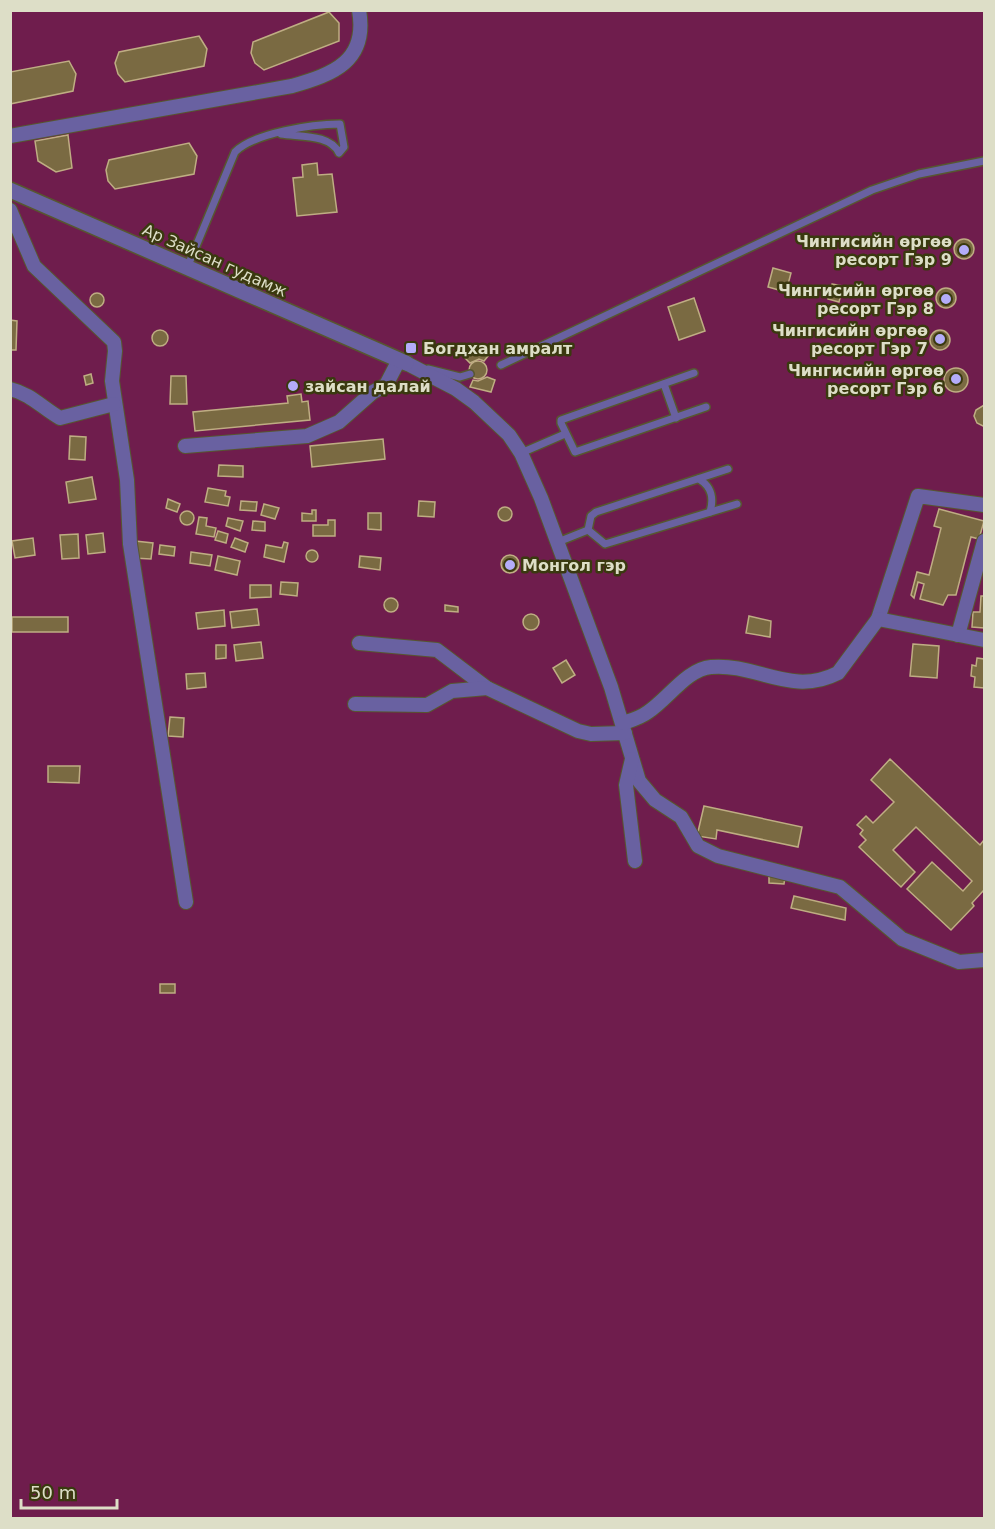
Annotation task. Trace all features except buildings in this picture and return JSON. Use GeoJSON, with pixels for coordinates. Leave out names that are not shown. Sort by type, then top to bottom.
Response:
{"type":"FeatureCollection","features":[{"type":"Feature","properties":{"kind":"street"},"geometry":{"type":"LineString","coordinates":[[10,136],[292,86],[317,79],[341,67],[357,49],[361,34],[359,10]]}},
{"type":"Feature","properties":{"kind":"street","name":"Ар Зайсан гудамж"},"geometry":{"type":"LineString","coordinates":[[10,189],[402,362]]}},
{"type":"Feature","properties":{"kind":"street"},"geometry":{"type":"LineString","coordinates":[[10,210],[34,266],[114,342],[116,351],[112,381],[128,480],[129,544],[186,902]]}},
{"type":"Feature","properties":{"kind":"street"},"geometry":{"type":"LineString","coordinates":[[185,446],[307,436],[339,422],[386,385],[402,362],[456,389],[474,402],[509,435],[521,453],[536,484],[558,542],[624,728],[639,781],[655,800],[681,817],[698,846],[718,856],[840,887],[902,939],[959,962],[984,960]]}},
{"type":"Feature","properties":{"kind":"street"},"geometry":{"type":"LineString","coordinates":[[10,389],[26,392],[43,408],[60,418],[114,404]]}},
{"type":"Feature","properties":{"kind":"street"},"geometry":{"type":"LineString","coordinates":[[359,643],[437,650],[487,688],[578,731],[591,734],[624,728],[649,712],[696,672],[704,668],[734,669],[797,682],[829,678],[838,673],[878,618],[918,496],[984,505]]}},
{"type":"Feature","properties":{"kind":"street"},"geometry":{"type":"LineString","coordinates":[[958,634],[984,541]]}},
{"type":"Feature","properties":{"kind":"street"},"geometry":{"type":"LineString","coordinates":[[878,618],[984,640]]}},
{"type":"Feature","properties":{"kind":"street"},"geometry":{"type":"LineString","coordinates":[[355,704],[427,705],[452,691],[487,688]]}},
{"type":"Feature","properties":{"kind":"street"},"geometry":{"type":"LineString","coordinates":[[632,759],[626,785],[635,861]]}},
{"type":"Feature","properties":{"kind":"lane"},"geometry":{"type":"LineString","coordinates":[[187,268],[235,152],[244,143],[320,124],[340,124],[344,147],[339,153],[335,144],[324,140],[281,134]]}},
{"type":"Feature","properties":{"kind":"lane"},"geometry":{"type":"LineString","coordinates":[[501,365],[872,190],[919,174],[984,161]]}},
{"type":"Feature","properties":{"kind":"lane"},"geometry":{"type":"LineString","coordinates":[[402,362],[456,376],[470,374]]}},
{"type":"Feature","properties":{"kind":"lane"},"geometry":{"type":"LineString","coordinates":[[694,373],[561,420],[565,434],[575,452],[706,407]]}},
{"type":"Feature","properties":{"kind":"lane"},"geometry":{"type":"LineString","coordinates":[[663,384],[676,418]]}},
{"type":"Feature","properties":{"kind":"lane"},"geometry":{"type":"LineString","coordinates":[[521,453],[565,434]]}},
{"type":"Feature","properties":{"kind":"lane"},"geometry":{"type":"LineString","coordinates":[[588,531],[591,516],[596,512],[728,469]]}},
{"type":"Feature","properties":{"kind":"lane"},"geometry":{"type":"LineString","coordinates":[[699,479],[706,483],[712,495],[710,512]]}},
{"type":"Feature","properties":{"kind":"lane"},"geometry":{"type":"LineString","coordinates":[[588,531],[605,544],[737,504]]}},
{"type":"Feature","properties":{"kind":"lane"},"geometry":{"type":"LineString","coordinates":[[558,542],[588,531]]}},
{"type":"Feature","properties":{"kind":"shaded area"},"geometry":{"type":"Polygon","coordinates":[[[11,11],[984,11],[984,1518],[11,1518],[11,11]]]}},
{"type":"Feature","properties":{"kind":"place","name":"Чингисийн өргөө ресорт Гэр 9"},"geometry":{"type":"Point","coordinates":[964,250]}},
{"type":"Feature","properties":{"kind":"place","name":"Чингисийн өргөө ресорт Гэр 8"},"geometry":{"type":"Point","coordinates":[946,299]}},
{"type":"Feature","properties":{"kind":"place","name":"Чингисийн өргөө ресорт Гэр 7"},"geometry":{"type":"Point","coordinates":[940,339]}},
{"type":"Feature","properties":{"kind":"place","name":"Богдхан амралт"},"geometry":{"type":"Point","coordinates":[411,348]}},
{"type":"Feature","properties":{"kind":"place","name":"Чингисийн өргөө ресорт Гэр 6"},"geometry":{"type":"Point","coordinates":[956,379]}},
{"type":"Feature","properties":{"kind":"place","name":"зайсан далай"},"geometry":{"type":"Point","coordinates":[293,386]}},
{"type":"Feature","properties":{"kind":"place","name":"Монгол гэр"},"geometry":{"type":"Point","coordinates":[510,565]}}]}
